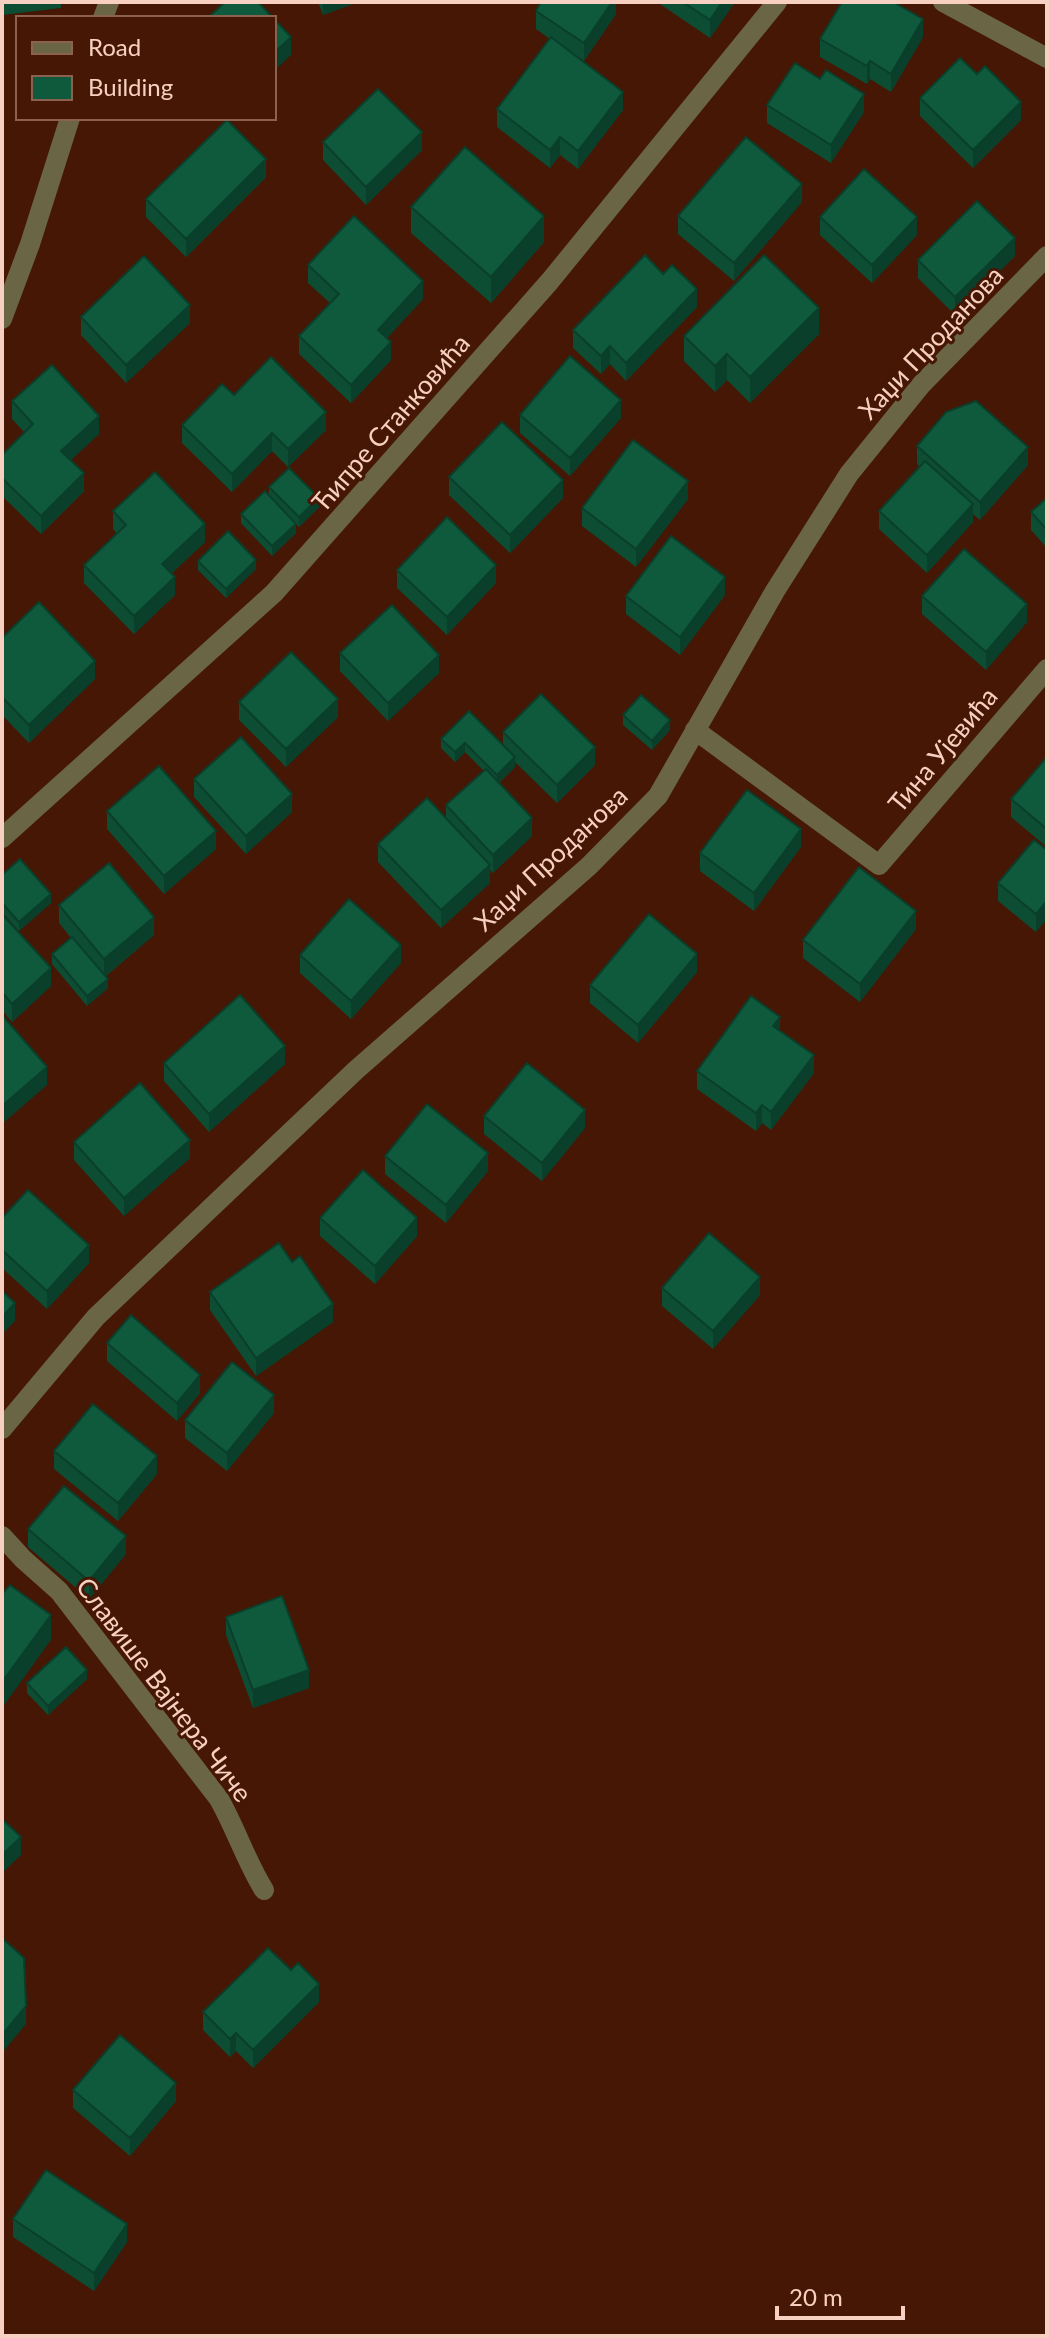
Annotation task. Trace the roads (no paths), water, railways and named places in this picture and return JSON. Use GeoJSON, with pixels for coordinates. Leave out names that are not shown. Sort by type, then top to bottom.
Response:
{"type":"FeatureCollection","features":[{"type":"Feature","properties":{"kind":"street","name":"Ћипре Станковића"},"geometry":{"type":"LineString","coordinates":[[5,828],[274,593],[550,281],[777,2]]}},
{"type":"Feature","properties":{"kind":"street"},"geometry":{"type":"LineString","coordinates":[[943,2],[1047,58]]}},
{"type":"Feature","properties":{"kind":"street"},"geometry":{"type":"LineString","coordinates":[[2,319],[30,244],[69,120]]}},
{"type":"Feature","properties":{"kind":"street","name":"Хаџи Проданова"},"geometry":{"type":"LineString","coordinates":[[2,1429],[107,1307],[356,1070],[589,866],[658,796],[775,591],[849,474],[921,385],[1047,256]]}},
{"type":"Feature","properties":{"kind":"street","name":"Тина Ујевића"},"geometry":{"type":"LineString","coordinates":[[695,730],[879,865],[1047,669]]}},
{"type":"Feature","properties":{"kind":"street","name":"Славише Вајнера Чиче"},"geometry":{"type":"LineString","coordinates":[[2,1536],[59,1591],[219,1799],[234,1826],[248,1864],[264,1890]]}}]}
